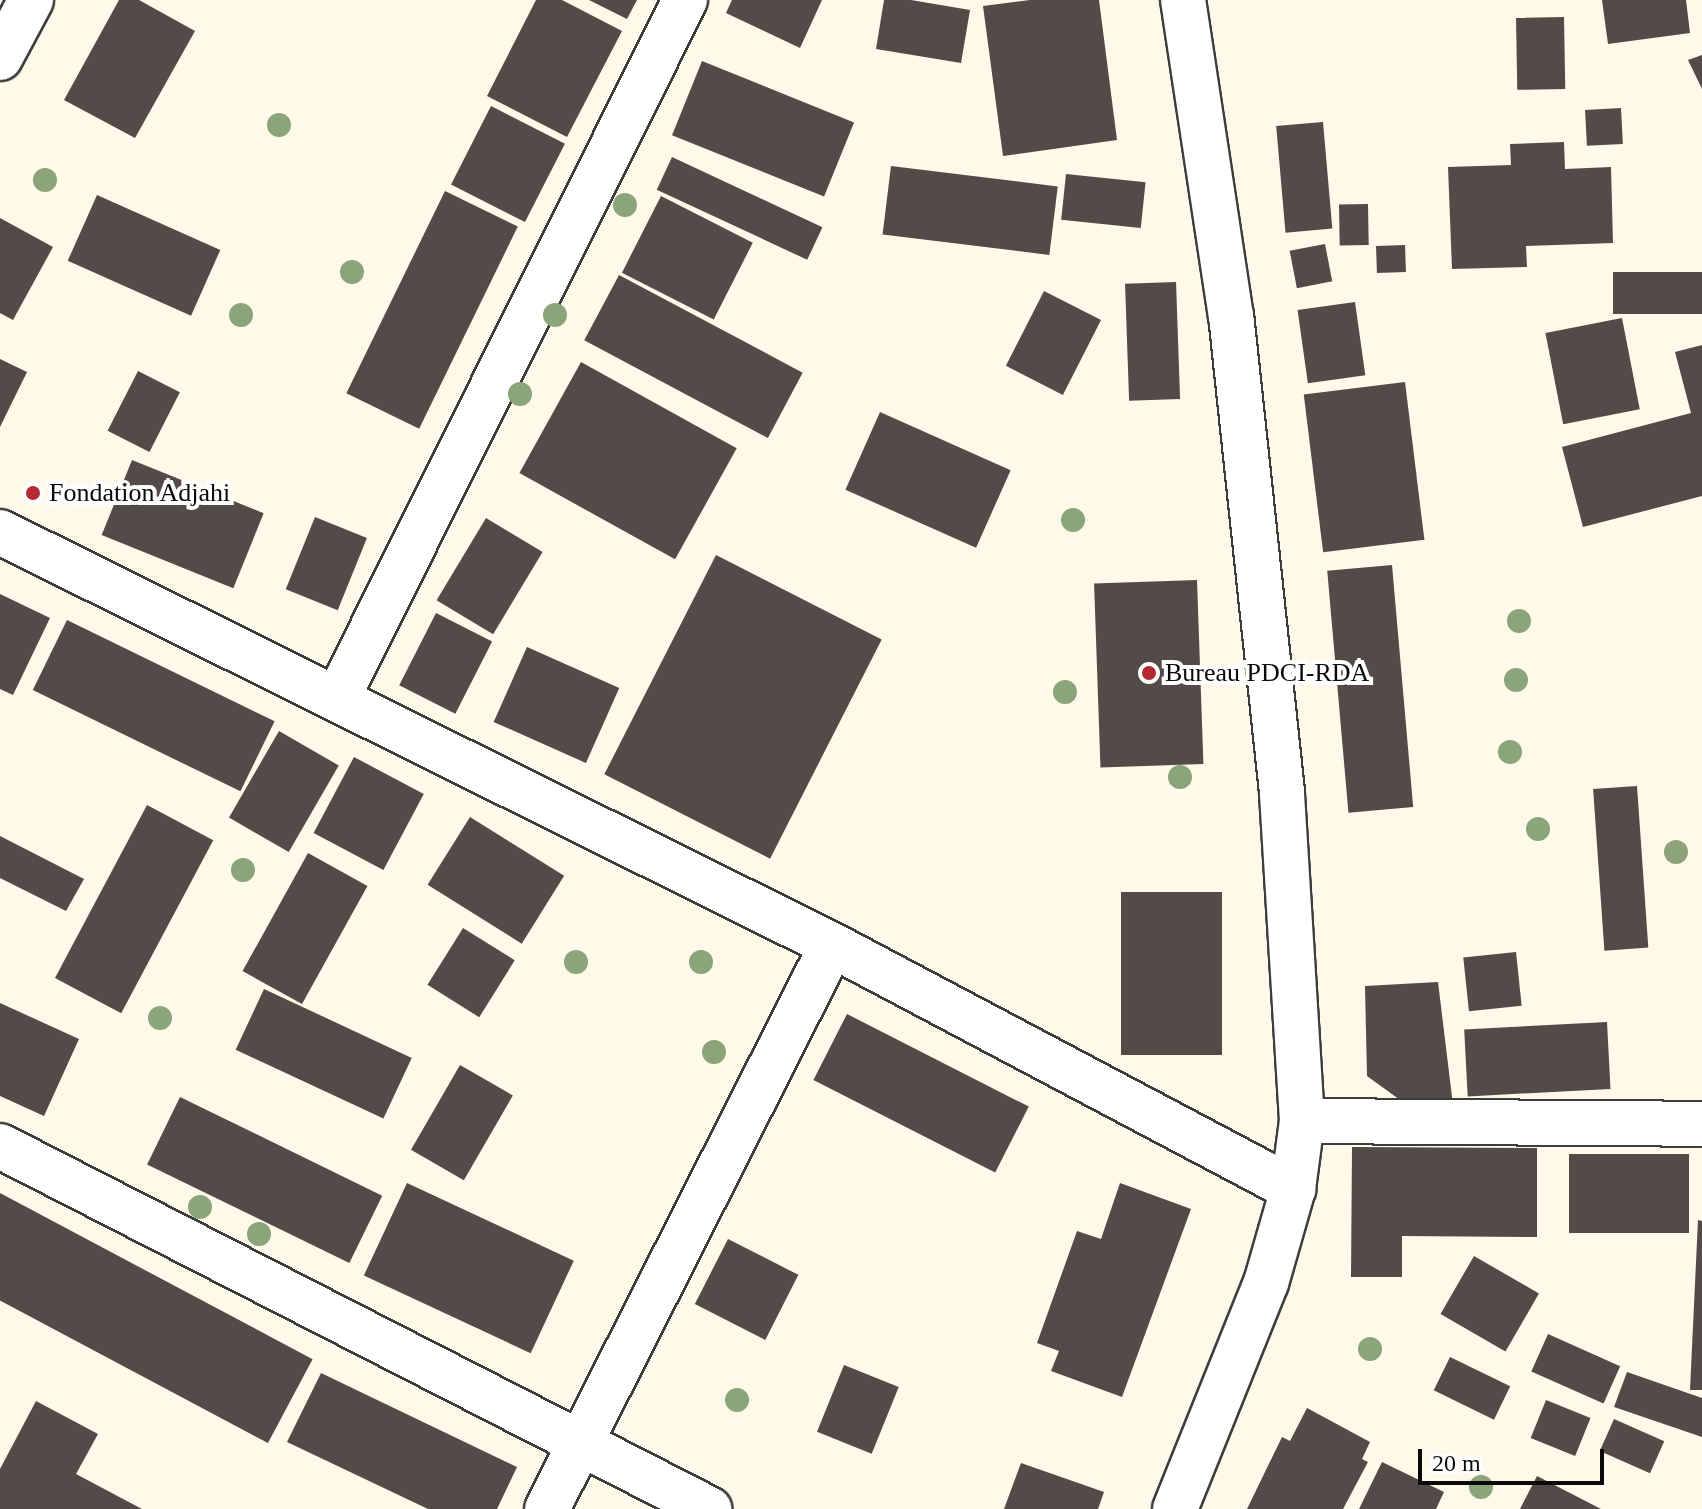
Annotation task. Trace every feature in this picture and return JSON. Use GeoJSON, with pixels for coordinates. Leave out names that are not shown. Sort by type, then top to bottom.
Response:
{"type":"FeatureCollection","features":[{"type":"Feature","properties":{"kind":"street"},"geometry":{"type":"LineString","coordinates":[[0,58],[31,0]]}},
{"type":"Feature","properties":{"kind":"street"},"geometry":{"type":"LineString","coordinates":[[337,699],[685,0]]}},
{"type":"Feature","properties":{"kind":"street"},"geometry":{"type":"LineString","coordinates":[[1175,1509],[1266,1283],[1293,1189],[1302,1121],[1282,792],[1240,396],[1183,0]]}},
{"type":"Feature","properties":{"kind":"street"},"geometry":{"type":"LineString","coordinates":[[0,532],[832,945],[1293,1189]]}},
{"type":"Feature","properties":{"kind":"street"},"geometry":{"type":"LineString","coordinates":[[547,1509],[832,945]]}},
{"type":"Feature","properties":{"kind":"street"},"geometry":{"type":"LineString","coordinates":[[1302,1121],[1702,1124]]}},
{"type":"Feature","properties":{"kind":"street"},"geometry":{"type":"LineString","coordinates":[[0,1146],[709,1509]]}},
{"type":"Feature","properties":{"kind":"building"},"geometry":{"type":"Polygon","coordinates":[[[119,0],[139,0],[195,31],[135,138],[64,100],[119,0]]]}},
{"type":"Feature","properties":{"kind":"building"},"geometry":{"type":"Polygon","coordinates":[[[536,0],[562,0],[622,31],[567,137],[487,96],[536,0]]]}},
{"type":"Feature","properties":{"kind":"building"},"geometry":{"type":"Polygon","coordinates":[[[589,0],[637,0],[627,19],[589,0]]]}},
{"type":"Feature","properties":{"kind":"building"},"geometry":{"type":"Polygon","coordinates":[[[732,0],[822,0],[800,48],[726,13],[732,0]]]}},
{"type":"Feature","properties":{"kind":"building"},"geometry":{"type":"Polygon","coordinates":[[[884,0],[911,0],[970,10],[961,63],[876,49],[884,0]]]}},
{"type":"Feature","properties":{"kind":"building"},"geometry":{"type":"Polygon","coordinates":[[[1030,0],[1099,0],[1117,140],[1003,156],[983,6],[1030,0]]]}},
{"type":"Feature","properties":{"kind":"building"},"geometry":{"type":"Polygon","coordinates":[[[1602,0],[1686,0],[1690,33],[1608,44],[1602,0]]]}},
{"type":"Feature","properties":{"kind":"building"},"geometry":{"type":"Polygon","coordinates":[[[1564,17],[1565,89],[1517,90],[1516,18],[1564,17]]]}},
{"type":"Feature","properties":{"kind":"building"},"geometry":{"type":"Polygon","coordinates":[[[1702,55],[1702,89],[1688,60],[1702,55]]]}},
{"type":"Feature","properties":{"kind":"building"},"geometry":{"type":"Polygon","coordinates":[[[702,61],[854,122],[824,197],[672,135],[702,61]]]}},
{"type":"Feature","properties":{"kind":"building"},"geometry":{"type":"Polygon","coordinates":[[[491,106],[565,144],[525,222],[451,184],[491,106]]]}},
{"type":"Feature","properties":{"kind":"building"},"geometry":{"type":"Polygon","coordinates":[[[1621,108],[1623,144],[1587,146],[1585,110],[1621,108]]]}},
{"type":"Feature","properties":{"kind":"building"},"geometry":{"type":"Polygon","coordinates":[[[1323,122],[1332,229],[1286,233],[1276,126],[1323,122]]]}},
{"type":"Feature","properties":{"kind":"building"},"geometry":{"type":"Polygon","coordinates":[[[1564,142],[1565,169],[1611,167],[1613,243],[1526,246],[1527,267],[1452,269],[1448,167],[1511,165],[1510,144],[1564,142]]]}},
{"type":"Feature","properties":{"kind":"building"},"geometry":{"type":"Polygon","coordinates":[[[672,157],[822,227],[807,260],[657,190],[672,157]]]}},
{"type":"Feature","properties":{"kind":"building"},"geometry":{"type":"Polygon","coordinates":[[[891,166],[1058,186],[1049,255],[883,234],[891,166]]]}},
{"type":"Feature","properties":{"kind":"building"},"geometry":{"type":"Polygon","coordinates":[[[1066,174],[1146,182],[1141,228],[1061,220],[1066,174]]]}},
{"type":"Feature","properties":{"kind":"building"},"geometry":{"type":"Polygon","coordinates":[[[445,191],[518,227],[419,429],[346,393],[445,191]]]}},
{"type":"Feature","properties":{"kind":"building"},"geometry":{"type":"Polygon","coordinates":[[[97,195],[220,250],[191,316],[68,261],[97,195]]]}},
{"type":"Feature","properties":{"kind":"building"},"geometry":{"type":"Polygon","coordinates":[[[661,196],[753,243],[714,319],[622,273],[661,196]]]}},
{"type":"Feature","properties":{"kind":"building"},"geometry":{"type":"Polygon","coordinates":[[[1368,204],[1369,245],[1340,245],[1339,205],[1368,204]]]}},
{"type":"Feature","properties":{"kind":"building"},"geometry":{"type":"Polygon","coordinates":[[[0,218],[53,247],[13,320],[0,313],[0,218]]]}},
{"type":"Feature","properties":{"kind":"building"},"geometry":{"type":"Polygon","coordinates":[[[1325,244],[1332,281],[1297,288],[1290,251],[1325,244]]]}},
{"type":"Feature","properties":{"kind":"building"},"geometry":{"type":"Polygon","coordinates":[[[1405,245],[1406,272],[1377,273],[1376,246],[1405,245]]]}},
{"type":"Feature","properties":{"kind":"building"},"geometry":{"type":"Polygon","coordinates":[[[1613,272],[1702,272],[1702,314],[1613,314],[1613,272]]]}},
{"type":"Feature","properties":{"kind":"building"},"geometry":{"type":"Polygon","coordinates":[[[619,275],[803,373],[768,438],[584,340],[619,275]]]}},
{"type":"Feature","properties":{"kind":"building"},"geometry":{"type":"Polygon","coordinates":[[[1176,282],[1180,399],[1129,401],[1125,284],[1176,282]]]}},
{"type":"Feature","properties":{"kind":"building"},"geometry":{"type":"Polygon","coordinates":[[[1044,291],[1101,320],[1063,395],[1006,366],[1044,291]]]}},
{"type":"Feature","properties":{"kind":"building"},"geometry":{"type":"Polygon","coordinates":[[[1355,302],[1365,375],[1308,383],[1298,310],[1355,302]]]}},
{"type":"Feature","properties":{"kind":"building"},"geometry":{"type":"Polygon","coordinates":[[[1622,318],[1640,409],[1563,424],[1545,333],[1622,318]]]}},
{"type":"Feature","properties":{"kind":"building"},"geometry":{"type":"Polygon","coordinates":[[[1702,345],[1702,496],[1583,527],[1562,447],[1691,413],[1675,352],[1702,345]]]}},
{"type":"Feature","properties":{"kind":"building"},"geometry":{"type":"Polygon","coordinates":[[[0,359],[27,372],[0,427],[0,359]]]}},
{"type":"Feature","properties":{"kind":"building"},"geometry":{"type":"Polygon","coordinates":[[[581,362],[737,448],[675,559],[519,473],[581,362]]]}},
{"type":"Feature","properties":{"kind":"building"},"geometry":{"type":"Polygon","coordinates":[[[138,371],[180,392],[149,452],[108,431],[138,371]]]}},
{"type":"Feature","properties":{"kind":"building"},"geometry":{"type":"Polygon","coordinates":[[[1405,382],[1424,540],[1323,552],[1304,394],[1405,382]]]}},
{"type":"Feature","properties":{"kind":"building"},"geometry":{"type":"Polygon","coordinates":[[[880,412],[1011,470],[976,548],[845,490],[880,412]]]}},
{"type":"Feature","properties":{"kind":"building"},"geometry":{"type":"Polygon","coordinates":[[[132,460],[264,513],[233,588],[102,535],[132,460]]]}},
{"type":"Feature","properties":{"kind":"building"},"geometry":{"type":"Polygon","coordinates":[[[315,517],[367,538],[338,610],[286,589],[315,517]]]}},
{"type":"Feature","properties":{"kind":"building"},"geometry":{"type":"Polygon","coordinates":[[[486,518],[543,552],[493,634],[437,600],[486,518]]]}},
{"type":"Feature","properties":{"kind":"building"},"geometry":{"type":"Polygon","coordinates":[[[716,555],[882,639],[770,859],[604,774],[716,555]]]}},
{"type":"Feature","properties":{"kind":"building"},"geometry":{"type":"Polygon","coordinates":[[[1392,565],[1413,807],[1348,813],[1327,571],[1392,565]]]}},
{"type":"Feature","properties":{"kind":"building","name":"Bureau PDCI-RDA"},"geometry":{"type":"Polygon","coordinates":[[[1197,580],[1203,764],[1100,767],[1094,584],[1197,580]]]}},
{"type":"Feature","properties":{"kind":"building"},"geometry":{"type":"Polygon","coordinates":[[[0,594],[50,618],[13,695],[0,689],[0,594]]]}},
{"type":"Feature","properties":{"kind":"building"},"geometry":{"type":"Polygon","coordinates":[[[436,613],[492,642],[455,714],[399,685],[436,613]]]}},
{"type":"Feature","properties":{"kind":"building"},"geometry":{"type":"Polygon","coordinates":[[[67,620],[275,721],[240,791],[33,690],[67,620]]]}},
{"type":"Feature","properties":{"kind":"building"},"geometry":{"type":"Polygon","coordinates":[[[527,647],[619,688],[586,763],[494,722],[527,647]]]}},
{"type":"Feature","properties":{"kind":"building"},"geometry":{"type":"Polygon","coordinates":[[[279,731],[339,766],[289,852],[229,818],[279,731]]]}},
{"type":"Feature","properties":{"kind":"building"},"geometry":{"type":"Polygon","coordinates":[[[354,757],[424,794],[383,870],[314,833],[354,757]]]}},
{"type":"Feature","properties":{"kind":"building"},"geometry":{"type":"Polygon","coordinates":[[[1637,786],[1648,948],[1604,951],[1593,789],[1637,786]]]}},
{"type":"Feature","properties":{"kind":"building"},"geometry":{"type":"Polygon","coordinates":[[[147,805],[213,840],[121,1013],[55,978],[147,805]]]}},
{"type":"Feature","properties":{"kind":"building"},"geometry":{"type":"Polygon","coordinates":[[[470,817],[564,876],[522,944],[428,885],[470,817]]]}},
{"type":"Feature","properties":{"kind":"building"},"geometry":{"type":"Polygon","coordinates":[[[0,836],[84,879],[66,911],[0,878],[0,836]]]}},
{"type":"Feature","properties":{"kind":"building"},"geometry":{"type":"Polygon","coordinates":[[[308,853],[367,886],[302,1004],[243,971],[308,853]]]}},
{"type":"Feature","properties":{"kind":"building"},"geometry":{"type":"Polygon","coordinates":[[[1121,892],[1222,892],[1222,1055],[1121,1055],[1121,892]]]}},
{"type":"Feature","properties":{"kind":"building"},"geometry":{"type":"Polygon","coordinates":[[[463,928],[515,960],[479,1017],[427,985],[463,928]]]}},
{"type":"Feature","properties":{"kind":"building"},"geometry":{"type":"Polygon","coordinates":[[[1516,952],[1522,1006],[1469,1011],[1463,958],[1516,952]]]}},
{"type":"Feature","properties":{"kind":"building"},"geometry":{"type":"Polygon","coordinates":[[[1438,982],[1453,1105],[1407,1105],[1367,1076],[1365,986],[1438,982]]]}},
{"type":"Feature","properties":{"kind":"building"},"geometry":{"type":"Polygon","coordinates":[[[264,989],[412,1058],[383,1119],[236,1050],[264,989]]]}},
{"type":"Feature","properties":{"kind":"building"},"geometry":{"type":"Polygon","coordinates":[[[0,1003],[79,1039],[44,1116],[0,1096],[0,1003]]]}},
{"type":"Feature","properties":{"kind":"building"},"geometry":{"type":"Polygon","coordinates":[[[847,1014],[1029,1107],[995,1173],[813,1080],[847,1014]]]}},
{"type":"Feature","properties":{"kind":"building"},"geometry":{"type":"Polygon","coordinates":[[[1607,1022],[1611,1089],[1468,1096],[1464,1029],[1607,1022]]]}},
{"type":"Feature","properties":{"kind":"building"},"geometry":{"type":"Polygon","coordinates":[[[460,1065],[513,1096],[464,1180],[411,1150],[460,1065]]]}},
{"type":"Feature","properties":{"kind":"building"},"geometry":{"type":"Polygon","coordinates":[[[180,1097],[382,1196],[349,1263],[147,1164],[180,1097]]]}},
{"type":"Feature","properties":{"kind":"building"},"geometry":{"type":"Polygon","coordinates":[[[1352,1147],[1537,1148],[1537,1237],[1402,1236],[1402,1277],[1351,1277],[1352,1147]]]}},
{"type":"Feature","properties":{"kind":"building"},"geometry":{"type":"Polygon","coordinates":[[[1569,1154],[1689,1154],[1689,1233],[1569,1233],[1569,1154]]]}},
{"type":"Feature","properties":{"kind":"building"},"geometry":{"type":"Polygon","coordinates":[[[407,1183],[574,1261],[531,1353],[364,1275],[407,1183]]]}},
{"type":"Feature","properties":{"kind":"building"},"geometry":{"type":"Polygon","coordinates":[[[1120,1183],[1191,1209],[1122,1397],[1051,1371],[1059,1351],[1037,1343],[1077,1231],[1101,1239],[1120,1183]]]}},
{"type":"Feature","properties":{"kind":"building"},"geometry":{"type":"Polygon","coordinates":[[[0,1193],[313,1359],[268,1443],[0,1301],[0,1193]]]}},
{"type":"Feature","properties":{"kind":"building"},"geometry":{"type":"Polygon","coordinates":[[[1698,1220],[1702,1221],[1702,1390],[1690,1390],[1698,1220]]]}},
{"type":"Feature","properties":{"kind":"building"},"geometry":{"type":"Polygon","coordinates":[[[728,1239],[798,1275],[765,1340],[695,1304],[728,1239]]]}},
{"type":"Feature","properties":{"kind":"building"},"geometry":{"type":"Polygon","coordinates":[[[1474,1256],[1539,1294],[1505,1352],[1440,1314],[1474,1256]]]}},
{"type":"Feature","properties":{"kind":"building"},"geometry":{"type":"Polygon","coordinates":[[[1548,1334],[1620,1366],[1603,1404],[1531,1371],[1548,1334]]]}},
{"type":"Feature","properties":{"kind":"building"},"geometry":{"type":"Polygon","coordinates":[[[1450,1357],[1510,1386],[1494,1420],[1434,1390],[1450,1357]]]}},
{"type":"Feature","properties":{"kind":"building"},"geometry":{"type":"Polygon","coordinates":[[[844,1365],[899,1387],[872,1454],[817,1432],[844,1365]]]}},
{"type":"Feature","properties":{"kind":"building"},"geometry":{"type":"Polygon","coordinates":[[[1627,1372],[1702,1398],[1702,1437],[1614,1407],[1627,1372]]]}},
{"type":"Feature","properties":{"kind":"building"},"geometry":{"type":"Polygon","coordinates":[[[321,1373],[517,1467],[497,1509],[428,1509],[287,1442],[321,1373]]]}},
{"type":"Feature","properties":{"kind":"building"},"geometry":{"type":"Polygon","coordinates":[[[1546,1400],[1591,1418],[1575,1456],[1531,1438],[1546,1400]]]}},
{"type":"Feature","properties":{"kind":"building"},"geometry":{"type":"Polygon","coordinates":[[[36,1401],[98,1434],[76,1474],[142,1509],[0,1509],[0,1469],[36,1401]]]}},
{"type":"Feature","properties":{"kind":"building"},"geometry":{"type":"Polygon","coordinates":[[[1307,1408],[1370,1442],[1362,1459],[1368,1462],[1343,1509],[1247,1509],[1282,1437],[1290,1441],[1307,1408]]]}},
{"type":"Feature","properties":{"kind":"building"},"geometry":{"type":"Polygon","coordinates":[[[1614,1419],[1664,1441],[1650,1473],[1600,1451],[1614,1419]]]}},
{"type":"Feature","properties":{"kind":"building"},"geometry":{"type":"Polygon","coordinates":[[[1382,1462],[1444,1492],[1436,1509],[1359,1509],[1382,1462]]]}},
{"type":"Feature","properties":{"kind":"building"},"geometry":{"type":"Polygon","coordinates":[[[1021,1463],[1104,1492],[1098,1509],[1004,1509],[1021,1463]]]}},
{"type":"Feature","properties":{"kind":"building"},"geometry":{"type":"Polygon","coordinates":[[[1537,1476],[1601,1509],[1520,1509],[1537,1476]]]}},
{"type":"Feature","properties":{"kind":"place","name":"Fondation Adjahi"},"geometry":{"type":"Point","coordinates":[33,493]}},
{"type":"Feature","properties":{"kind":"place","name":"Bureau PDCI-RDA"},"geometry":{"type":"Point","coordinates":[1149,673]}}]}
